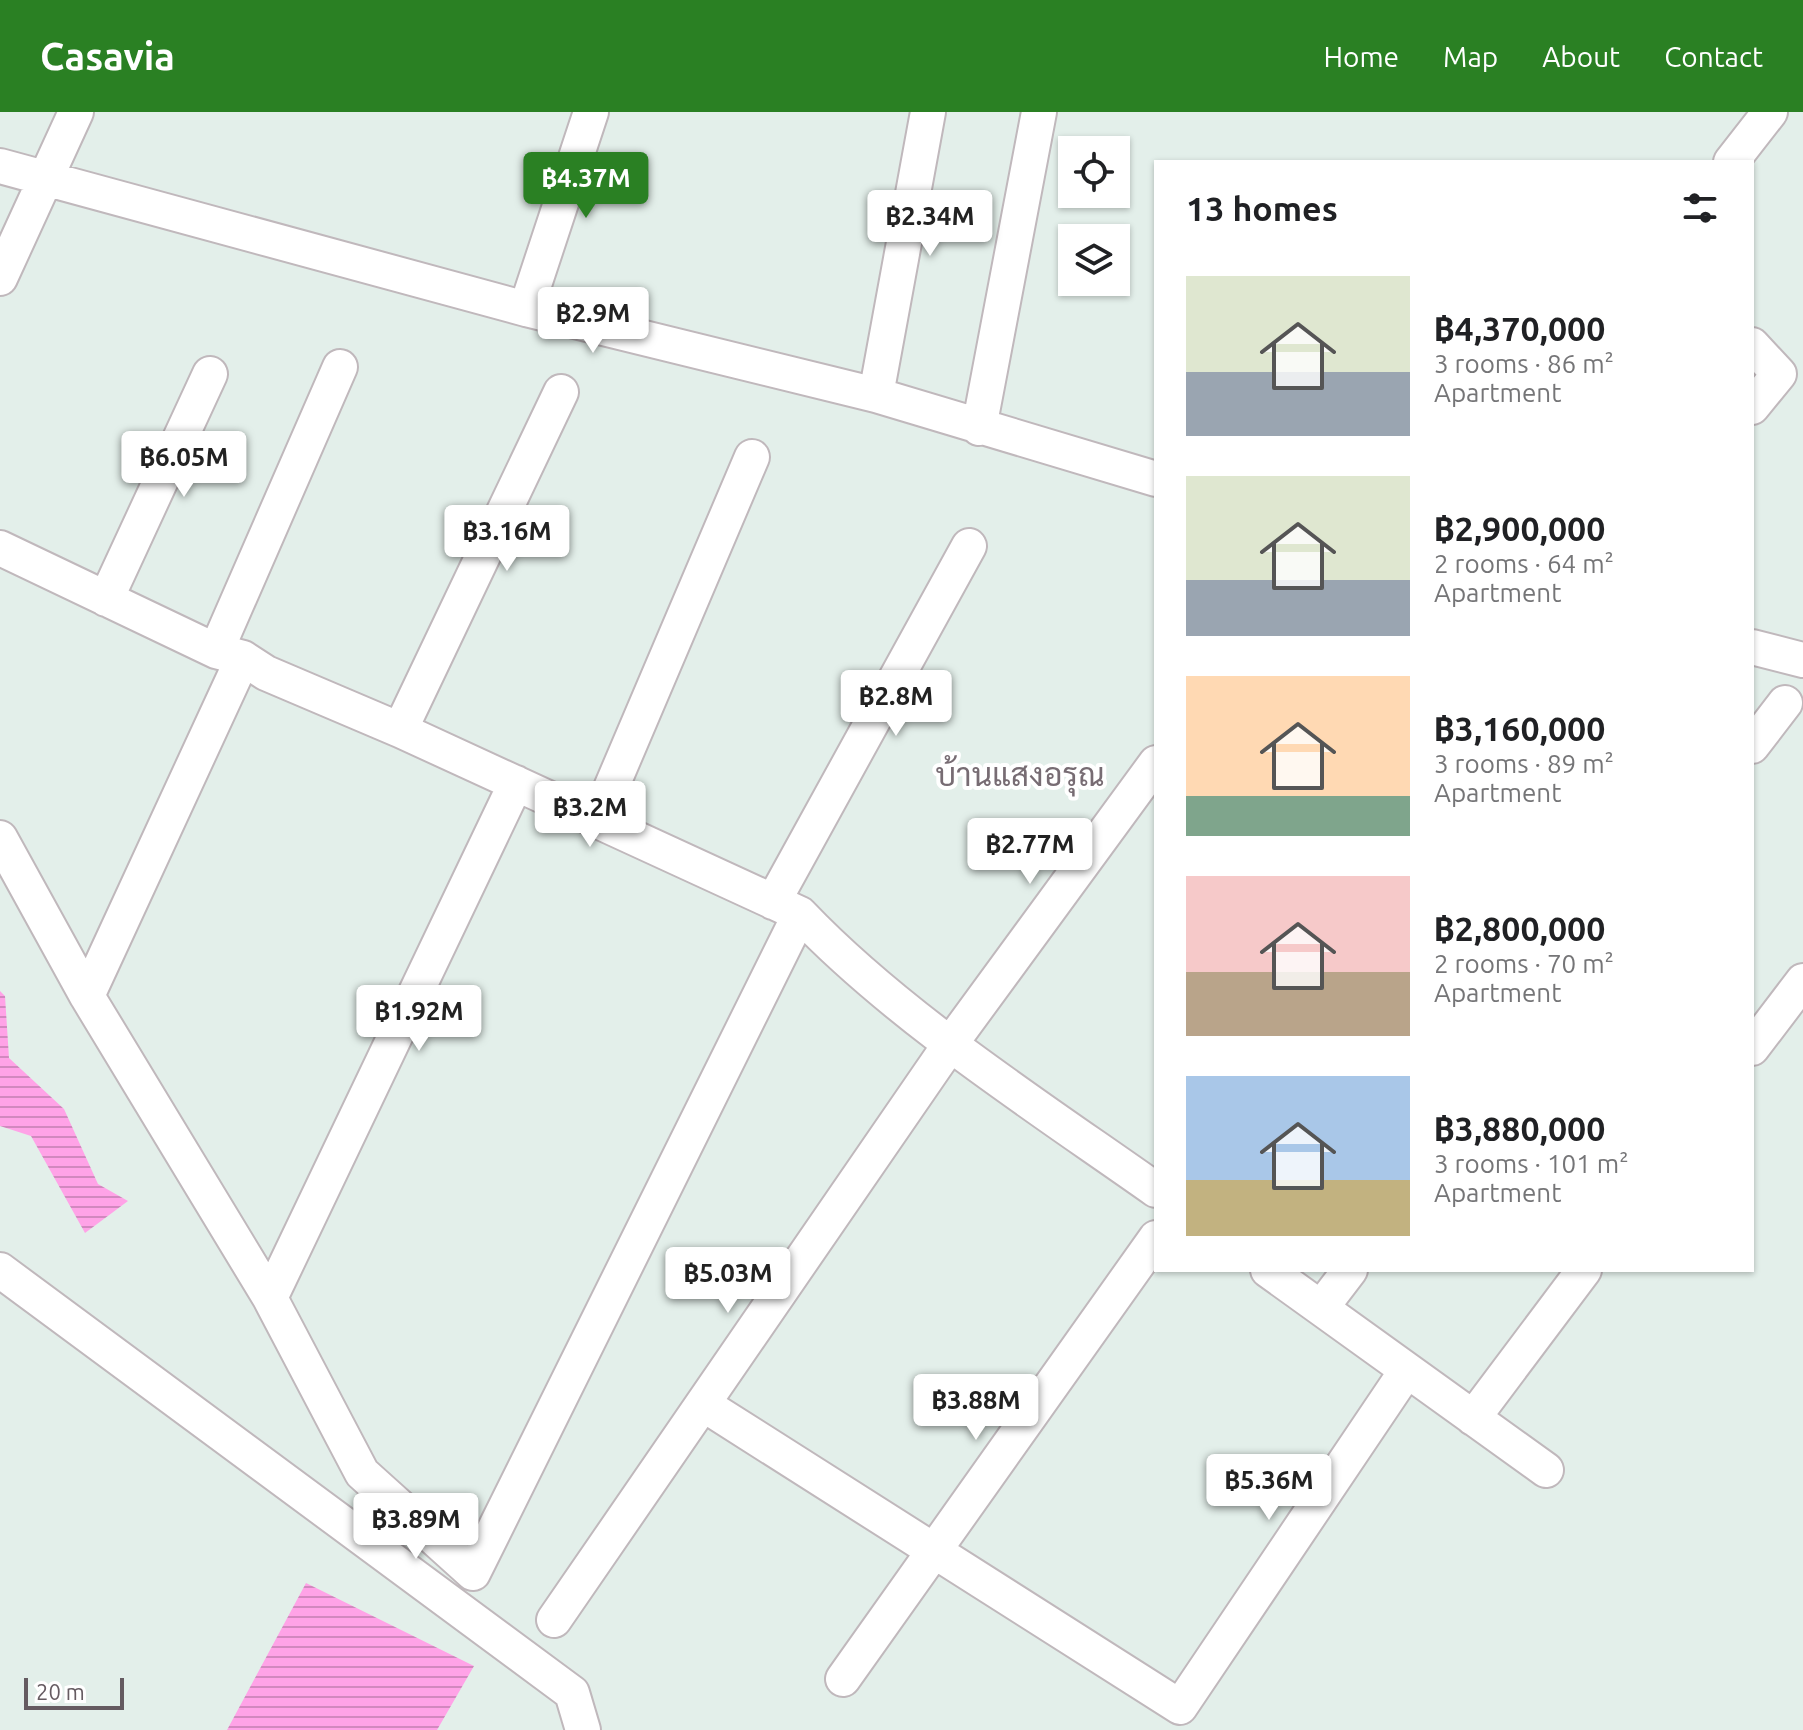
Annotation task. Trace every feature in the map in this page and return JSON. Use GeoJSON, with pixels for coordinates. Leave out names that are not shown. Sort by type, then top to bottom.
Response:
{"type":"FeatureCollection","features":[{"type":"Feature","properties":{"kind":"street"},"geometry":{"type":"LineString","coordinates":[[0,278],[76,112]]}},
{"type":"Feature","properties":{"kind":"street"},"geometry":{"type":"LineString","coordinates":[[526,309],[591,112]]}},
{"type":"Feature","properties":{"kind":"street"},"geometry":{"type":"LineString","coordinates":[[876,395],[928,112]]}},
{"type":"Feature","properties":{"kind":"street"},"geometry":{"type":"LineString","coordinates":[[979,428],[1039,112]]}},
{"type":"Feature","properties":{"kind":"street"},"geometry":{"type":"LineString","coordinates":[[1733,160],[1770,112]]}},
{"type":"Feature","properties":{"kind":"street"},"geometry":{"type":"LineString","coordinates":[[0,166],[526,309],[876,395],[1154,478]]}},
{"type":"Feature","properties":{"kind":"street"},"geometry":{"type":"LineString","coordinates":[[1754,347],[1779,374],[1754,405]]}},
{"type":"Feature","properties":{"kind":"street"},"geometry":{"type":"LineString","coordinates":[[87,996],[230,654],[340,367]]}},
{"type":"Feature","properties":{"kind":"street"},"geometry":{"type":"LineString","coordinates":[[106,599],[210,374]]}},
{"type":"Feature","properties":{"kind":"street"},"geometry":{"type":"LineString","coordinates":[[400,730],[561,392]]}},
{"type":"Feature","properties":{"kind":"street"},"geometry":{"type":"LineString","coordinates":[[597,821],[752,457]]}},
{"type":"Feature","properties":{"kind":"street"},"geometry":{"type":"LineString","coordinates":[[0,838],[87,996],[270,1298],[362,1473],[473,1573],[787,908],[969,546]]}},
{"type":"Feature","properties":{"kind":"street"},"geometry":{"type":"LineString","coordinates":[[0,548],[266,673],[400,730],[787,908],[951,1043],[1154,1184]]}},
{"type":"Feature","properties":{"kind":"street"},"geometry":{"type":"LineString","coordinates":[[1754,648],[1803,660]]}},
{"type":"Feature","properties":{"kind":"street"},"geometry":{"type":"LineString","coordinates":[[1754,743],[1785,703]]}},
{"type":"Feature","properties":{"kind":"street"},"geometry":{"type":"LineString","coordinates":[[554,1620],[951,1043],[1154,766]]}},
{"type":"Feature","properties":{"kind":"street"},"geometry":{"type":"LineString","coordinates":[[270,1298],[516,783]]}},
{"type":"Feature","properties":{"kind":"street"},"geometry":{"type":"LineString","coordinates":[[1754,1045],[1803,981]]}},
{"type":"Feature","properties":{"kind":"street"},"geometry":{"type":"LineString","coordinates":[[843,1679],[1154,1241]]}},
{"type":"Feature","properties":{"kind":"street"},"geometry":{"type":"LineString","coordinates":[[0,1270],[572,1693],[583,1730]]}},
{"type":"Feature","properties":{"kind":"street"},"geometry":{"type":"LineString","coordinates":[[1271,1272],[1546,1470]]}},
{"type":"Feature","properties":{"kind":"street"},"geometry":{"type":"LineString","coordinates":[[1321,1308],[1348,1272]]}},
{"type":"Feature","properties":{"kind":"street"},"geometry":{"type":"LineString","coordinates":[[1473,1418],[1582,1272]]}},
{"type":"Feature","properties":{"kind":"street"},"geometry":{"type":"LineString","coordinates":[[703,1404],[1180,1707],[1407,1370]]}},
{"type":"Feature","properties":{"kind":"shaded area"},"geometry":{"type":"Polygon","coordinates":[[[0,991],[5,996],[9,1058],[64,1109],[98,1184],[128,1201],[85,1233],[31,1136],[0,1126],[0,991]]]}},
{"type":"Feature","properties":{"kind":"shaded area"},"geometry":{"type":"Polygon","coordinates":[[[306,1583],[474,1666],[437,1730],[227,1730],[306,1583]]]}},
{"type":"Feature","properties":{"kind":"district","name":"บ้านแสงอรุณ"},"geometry":{"type":"Point","coordinates":[1020,774]}}]}
